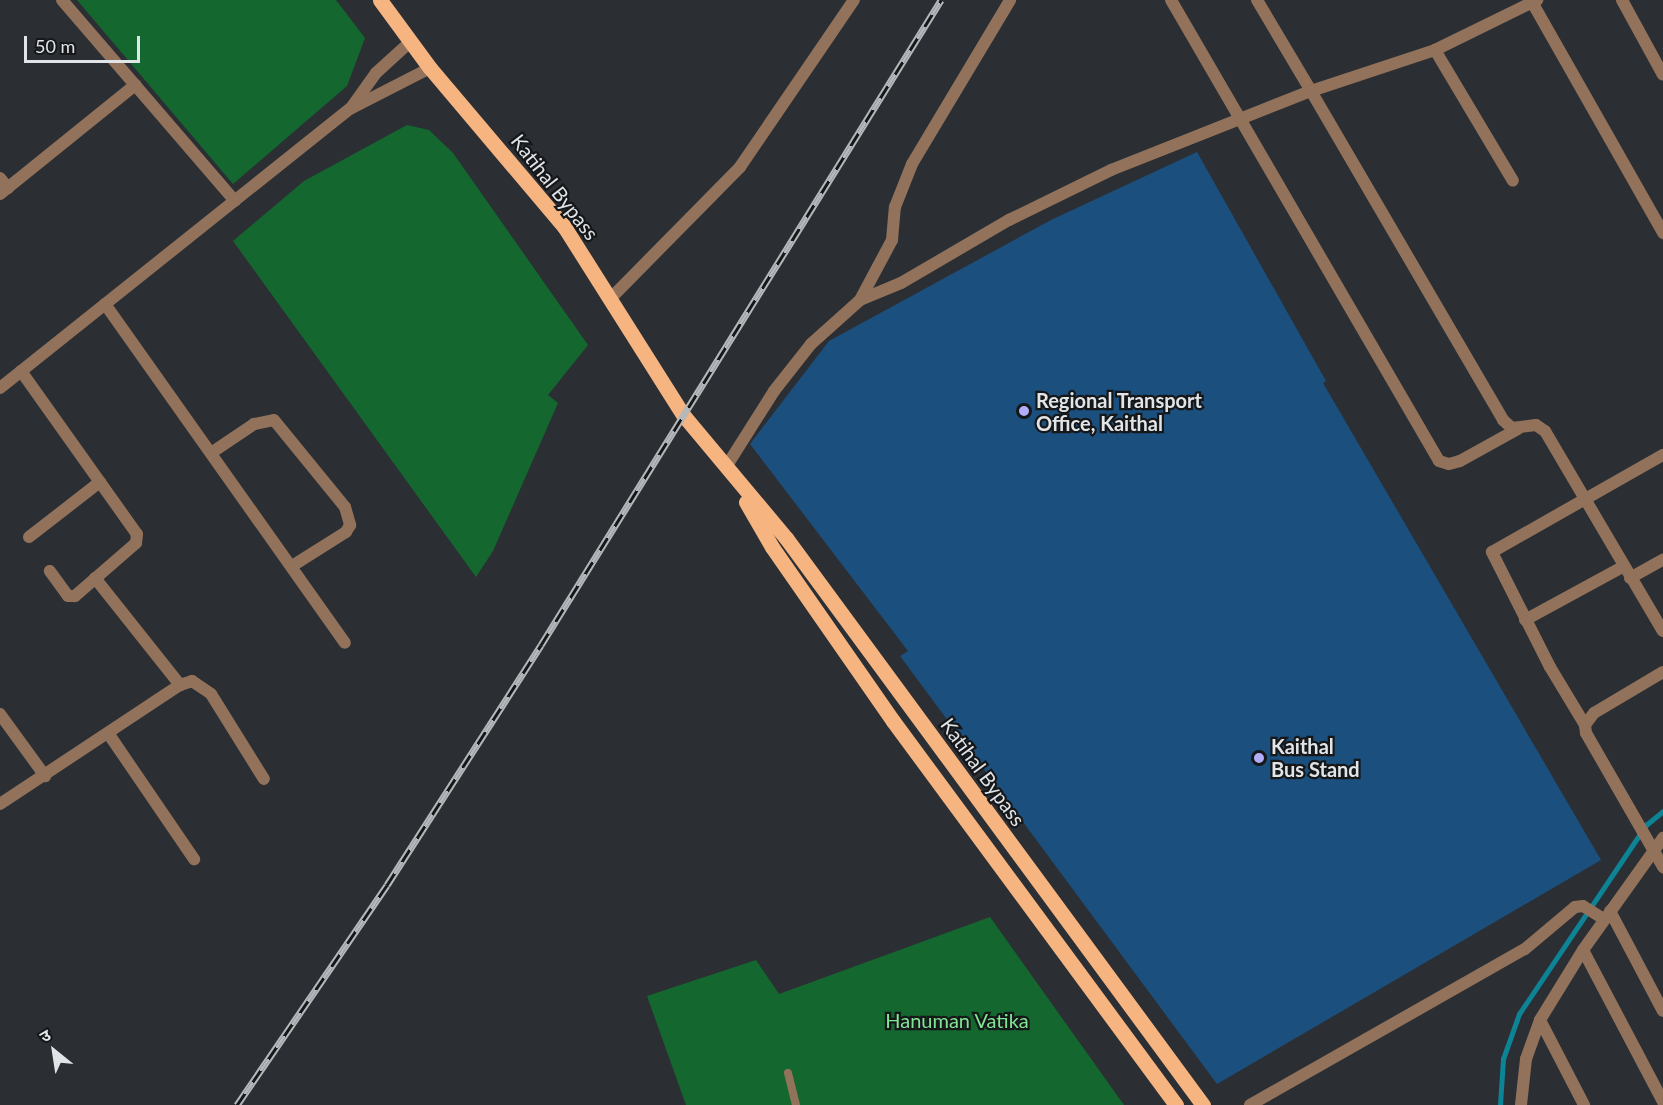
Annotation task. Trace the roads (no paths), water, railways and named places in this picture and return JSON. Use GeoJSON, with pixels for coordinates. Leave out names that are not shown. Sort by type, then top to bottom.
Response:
{"type":"FeatureCollection","features":[{"type":"Feature","properties":{"kind":"main road","name":"Katihal Bypass"},"geometry":{"type":"LineString","coordinates":[[380,0],[430,68],[565,228],[684,416],[786,538],[1203,1105]]}},
{"type":"Feature","properties":{"kind":"main road","name":"Katihal Bypass"},"geometry":{"type":"LineString","coordinates":[[726,467],[772,547],[893,721],[1176,1105]]}},
{"type":"Feature","properties":{"kind":"street"},"geometry":{"type":"LineString","coordinates":[[62,0],[235,201]]}},
{"type":"Feature","properties":{"kind":"street"},"geometry":{"type":"LineString","coordinates":[[610,299],[740,167],[854,0]]}},
{"type":"Feature","properties":{"kind":"street"},"geometry":{"type":"LineString","coordinates":[[860,300],[892,240],[895,207],[912,164],[1010,0]]}},
{"type":"Feature","properties":{"kind":"street"},"geometry":{"type":"LineString","coordinates":[[1172,0],[1438,461],[1449,464],[1460,461],[1518,429],[1542,428],[1663,631]]}},
{"type":"Feature","properties":{"kind":"street"},"geometry":{"type":"LineString","coordinates":[[1257,0],[1503,420],[1518,429]]}},
{"type":"Feature","properties":{"kind":"street"},"geometry":{"type":"LineString","coordinates":[[1622,0],[1663,75]]}},
{"type":"Feature","properties":{"kind":"street"},"geometry":{"type":"LineString","coordinates":[[726,467],[774,391],[811,344],[860,300],[901,283],[1009,220],[1111,170],[1311,91],[1435,50],[1534,1],[1663,233]]}},
{"type":"Feature","properties":{"kind":"street"},"geometry":{"type":"LineString","coordinates":[[350,109],[375,73],[411,41]]}},
{"type":"Feature","properties":{"kind":"street"},"geometry":{"type":"LineString","coordinates":[[1435,50],[1513,181]]}},
{"type":"Feature","properties":{"kind":"street"},"geometry":{"type":"LineString","coordinates":[[0,388],[350,109],[430,68]]}},
{"type":"Feature","properties":{"kind":"street"},"geometry":{"type":"LineString","coordinates":[[3,186],[135,85]]}},
{"type":"Feature","properties":{"kind":"street"},"geometry":{"type":"LineString","coordinates":[[105,304],[345,643]]}},
{"type":"Feature","properties":{"kind":"street"},"geometry":{"type":"LineString","coordinates":[[21,371],[137,534],[136,543],[71,597],[51,571]]}},
{"type":"Feature","properties":{"kind":"street"},"geometry":{"type":"LineString","coordinates":[[211,453],[254,424],[274,420],[345,507],[350,525],[346,532],[292,566]]}},
{"type":"Feature","properties":{"kind":"street"},"geometry":{"type":"LineString","coordinates":[[1663,455],[1492,552],[1525,621],[1663,867]]}},
{"type":"Feature","properties":{"kind":"street"},"geometry":{"type":"LineString","coordinates":[[29,537],[100,482]]}},
{"type":"Feature","properties":{"kind":"street"},"geometry":{"type":"LineString","coordinates":[[1630,578],[1663,560]]}},
{"type":"Feature","properties":{"kind":"street"},"geometry":{"type":"LineString","coordinates":[[1525,621],[1624,566]]}},
{"type":"Feature","properties":{"kind":"street"},"geometry":{"type":"LineString","coordinates":[[95,578],[180,685]]}},
{"type":"Feature","properties":{"kind":"street"},"geometry":{"type":"LineString","coordinates":[[1585,725],[1594,713],[1663,672]]}},
{"type":"Feature","properties":{"kind":"street"},"geometry":{"type":"LineString","coordinates":[[0,804],[45,777],[180,685],[192,681],[211,694],[264,779]]}},
{"type":"Feature","properties":{"kind":"street"},"geometry":{"type":"LineString","coordinates":[[0,714],[45,777]]}},
{"type":"Feature","properties":{"kind":"street"},"geometry":{"type":"LineString","coordinates":[[108,733],[194,859]]}},
{"type":"Feature","properties":{"kind":"street"},"geometry":{"type":"LineString","coordinates":[[1521,1105],[1526,1059],[1540,1020],[1603,914],[1650,845],[1663,838]]}},
{"type":"Feature","properties":{"kind":"street"},"geometry":{"type":"LineString","coordinates":[[1250,1105],[1525,949],[1575,907],[1583,906],[1603,914],[1663,1011]]}},
{"type":"Feature","properties":{"kind":"street"},"geometry":{"type":"LineString","coordinates":[[1583,950],[1663,1102]]}},
{"type":"Feature","properties":{"kind":"street"},"geometry":{"type":"LineString","coordinates":[[1540,1020],[1584,1105]]}},
{"type":"Feature","properties":{"kind":"lane"},"geometry":{"type":"LineString","coordinates":[[788,1073],[796,1105]]}},
{"type":"Feature","properties":{"kind":"waterway"},"geometry":{"type":"LineString","coordinates":[[1500,1105],[1503,1059],[1519,1014],[1646,825],[1663,811]]}},
{"type":"Feature","properties":{"kind":"railway"},"geometry":{"type":"LineString","coordinates":[[237,1105],[387,885],[541,645],[941,0]]}},
{"type":"Feature","properties":{"kind":"place","name":"Regional Transport Office, Kaithal"},"geometry":{"type":"Point","coordinates":[1024,411]}},
{"type":"Feature","properties":{"kind":"place","name":"Kaithal Bus Stand"},"geometry":{"type":"Point","coordinates":[1259,758]}},
{"type":"Feature","properties":{"kind":"park label","name":"Hanuman Vatika"},"geometry":{"type":"Point","coordinates":[957,1020]}}]}
